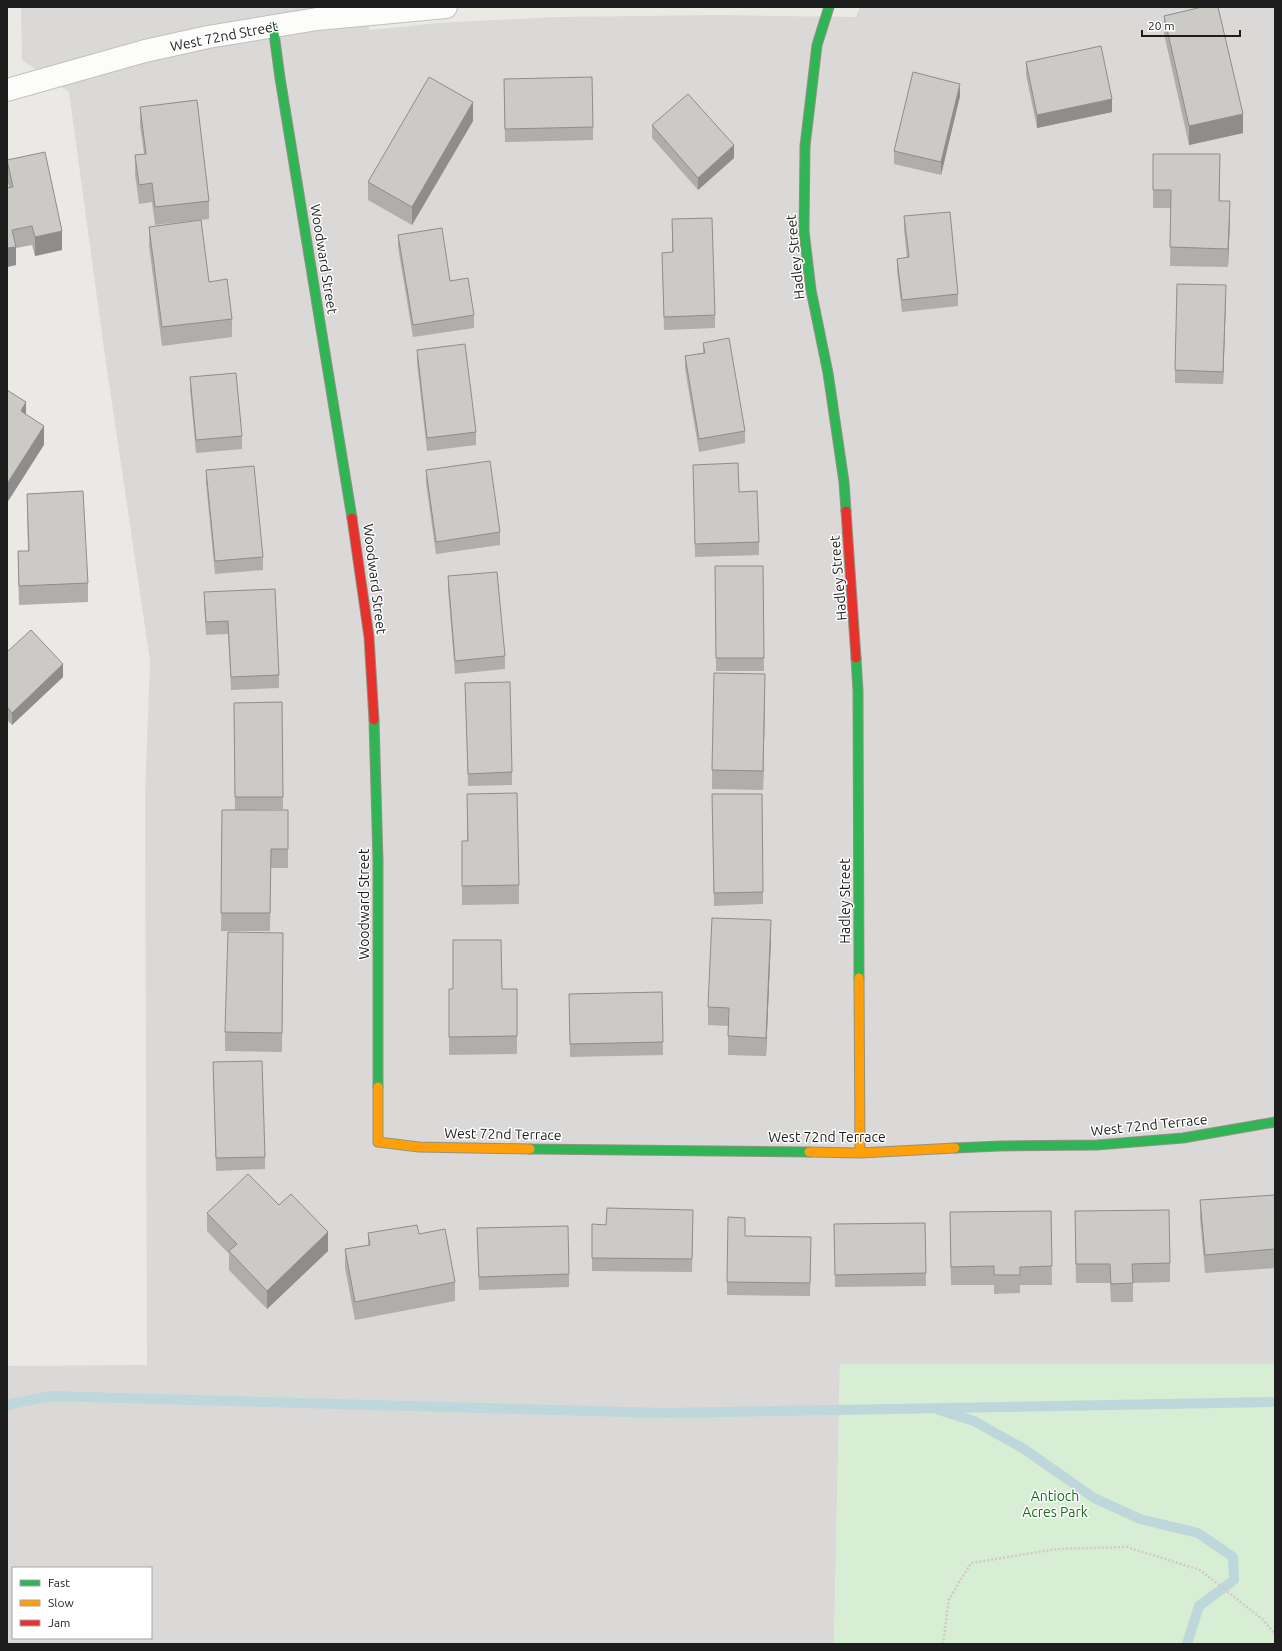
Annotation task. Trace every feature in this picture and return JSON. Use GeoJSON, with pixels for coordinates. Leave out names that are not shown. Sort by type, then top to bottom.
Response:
{"type":"FeatureCollection","features":[{"type":"Feature","properties":{"kind":"street","name":"West 72nd Street"},"geometry":{"type":"LineString","coordinates":[[7,90],[145,51],[273,26],[446,7]]}},
{"type":"Feature","properties":{"kind":"street","name":"Hadley Street"},"geometry":{"type":"LineString","coordinates":[[829,7],[817,45],[805,146],[804,231],[811,290],[828,374],[844,482],[856,626],[858,691],[860,1152]]}},
{"type":"Feature","properties":{"kind":"street","name":"Woodward Street"},"geometry":{"type":"LineString","coordinates":[[273,26],[280,78],[357,546],[372,676],[378,855],[378,1142]]}},
{"type":"Feature","properties":{"kind":"street","name":"West 72nd Terrace"},"geometry":{"type":"LineString","coordinates":[[378,1142],[419,1147],[860,1152],[1000,1146],[1097,1145],[1183,1138],[1275,1122]]}},
{"type":"Feature","properties":{"kind":"path"},"geometry":{"type":"LineString","coordinates":[[943,1644],[949,1599],[971,1563],[1057,1549],[1127,1548],[1200,1570],[1262,1619],[1275,1634]]}},
{"type":"Feature","properties":{"kind":"shaded area"},"geometry":{"type":"Polygon","coordinates":[[[21,7],[370,7],[369,30],[438,23],[557,17],[719,15],[856,17],[860,7],[1275,7],[1275,1364],[840,1365],[834,1644],[7,1644],[7,1366],[147,1365],[145,796],[150,661],[104,349],[69,92],[22,60],[21,7]]]}},
{"type":"Feature","properties":{"kind":"green space","name":"Antioch Acres Park"},"geometry":{"type":"Polygon","coordinates":[[[840,1364],[1275,1364],[1275,1644],[834,1644],[840,1364]]]}},
{"type":"Feature","properties":{"kind":"building"},"geometry":{"type":"Polygon","coordinates":[[[1202,7],[1218,7],[1243,114],[1189,126],[1164,16],[1202,7]]]}},
{"type":"Feature","properties":{"kind":"building"},"geometry":{"type":"Polygon","coordinates":[[[1101,46],[1112,99],[1037,115],[1026,62],[1101,46]]]}},
{"type":"Feature","properties":{"kind":"building"},"geometry":{"type":"Polygon","coordinates":[[[913,72],[960,84],[941,162],[894,151],[913,72]]]}},
{"type":"Feature","properties":{"kind":"building"},"geometry":{"type":"Polygon","coordinates":[[[429,77],[473,102],[412,207],[368,182],[429,77]]]}},
{"type":"Feature","properties":{"kind":"building"},"geometry":{"type":"Polygon","coordinates":[[[592,77],[593,127],[505,129],[504,79],[592,77]]]}},
{"type":"Feature","properties":{"kind":"building"},"geometry":{"type":"Polygon","coordinates":[[[688,94],[734,145],[698,178],[652,125],[688,94]]]}},
{"type":"Feature","properties":{"kind":"building"},"geometry":{"type":"Polygon","coordinates":[[[197,100],[209,201],[155,207],[152,183],[139,185],[135,155],[146,154],[140,107],[197,100]]]}},
{"type":"Feature","properties":{"kind":"building"},"geometry":{"type":"Polygon","coordinates":[[[45,152],[62,231],[35,237],[32,226],[12,230],[16,247],[7,248],[7,188],[13,187],[7,160],[45,152]]]}},
{"type":"Feature","properties":{"kind":"building"},"geometry":{"type":"Polygon","coordinates":[[[1153,154],[1220,154],[1219,201],[1230,201],[1228,249],[1170,247],[1171,190],[1153,190],[1153,154]]]}},
{"type":"Feature","properties":{"kind":"building"},"geometry":{"type":"Polygon","coordinates":[[[950,212],[958,294],[902,300],[897,259],[909,257],[904,216],[950,212]]]}},
{"type":"Feature","properties":{"kind":"building"},"geometry":{"type":"Polygon","coordinates":[[[712,218],[715,315],[664,317],[662,253],[673,252],[672,219],[712,218]]]}},
{"type":"Feature","properties":{"kind":"building"},"geometry":{"type":"Polygon","coordinates":[[[201,220],[209,282],[227,279],[232,319],[162,327],[149,227],[201,220]]]}},
{"type":"Feature","properties":{"kind":"building"},"geometry":{"type":"Polygon","coordinates":[[[442,228],[450,281],[468,278],[474,315],[413,325],[398,235],[442,228]]]}},
{"type":"Feature","properties":{"kind":"building"},"geometry":{"type":"Polygon","coordinates":[[[1177,284],[1226,285],[1223,372],[1175,370],[1177,284]]]}},
{"type":"Feature","properties":{"kind":"building"},"geometry":{"type":"Polygon","coordinates":[[[729,338],[745,431],[699,439],[685,356],[705,353],[703,343],[729,338]]]}},
{"type":"Feature","properties":{"kind":"building"},"geometry":{"type":"Polygon","coordinates":[[[465,344],[476,432],[427,438],[417,350],[465,344]]]}},
{"type":"Feature","properties":{"kind":"building"},"geometry":{"type":"Polygon","coordinates":[[[236,373],[242,436],[196,440],[190,377],[236,373]]]}},
{"type":"Feature","properties":{"kind":"building"},"geometry":{"type":"Polygon","coordinates":[[[7,390],[26,402],[21,411],[44,426],[7,484],[7,390]]]}},
{"type":"Feature","properties":{"kind":"building"},"geometry":{"type":"Polygon","coordinates":[[[490,461],[500,532],[436,542],[426,470],[490,461]]]}},
{"type":"Feature","properties":{"kind":"building"},"geometry":{"type":"Polygon","coordinates":[[[738,463],[739,492],[757,491],[759,542],[695,544],[693,465],[738,463]]]}},
{"type":"Feature","properties":{"kind":"building"},"geometry":{"type":"Polygon","coordinates":[[[254,466],[263,557],[215,561],[206,470],[254,466]]]}},
{"type":"Feature","properties":{"kind":"building"},"geometry":{"type":"Polygon","coordinates":[[[83,491],[88,583],[19,586],[18,551],[29,551],[27,494],[83,491]]]}},
{"type":"Feature","properties":{"kind":"building"},"geometry":{"type":"Polygon","coordinates":[[[715,566],[763,566],[764,658],[716,658],[715,566]]]}},
{"type":"Feature","properties":{"kind":"building"},"geometry":{"type":"Polygon","coordinates":[[[497,572],[505,656],[455,661],[448,576],[497,572]]]}},
{"type":"Feature","properties":{"kind":"building"},"geometry":{"type":"Polygon","coordinates":[[[275,589],[279,675],[231,677],[228,621],[206,622],[204,592],[275,589]]]}},
{"type":"Feature","properties":{"kind":"building"},"geometry":{"type":"Polygon","coordinates":[[[31,630],[63,664],[12,713],[7,707],[7,652],[31,630]]]}},
{"type":"Feature","properties":{"kind":"building"},"geometry":{"type":"Polygon","coordinates":[[[714,673],[765,674],[763,771],[712,770],[714,673]]]}},
{"type":"Feature","properties":{"kind":"building"},"geometry":{"type":"Polygon","coordinates":[[[510,682],[512,772],[468,774],[465,683],[510,682]]]}},
{"type":"Feature","properties":{"kind":"building"},"geometry":{"type":"Polygon","coordinates":[[[282,702],[283,797],[235,797],[234,703],[282,702]]]}},
{"type":"Feature","properties":{"kind":"building"},"geometry":{"type":"Polygon","coordinates":[[[517,793],[519,885],[462,886],[462,841],[468,841],[467,794],[517,793]]]}},
{"type":"Feature","properties":{"kind":"building"},"geometry":{"type":"Polygon","coordinates":[[[712,794],[762,794],[763,892],[714,893],[712,794]]]}},
{"type":"Feature","properties":{"kind":"building"},"geometry":{"type":"Polygon","coordinates":[[[222,810],[288,810],[288,849],[271,849],[270,913],[221,913],[222,810]]]}},
{"type":"Feature","properties":{"kind":"building"},"geometry":{"type":"Polygon","coordinates":[[[712,918],[771,920],[766,1038],[728,1036],[729,1008],[708,1007],[712,918]]]}},
{"type":"Feature","properties":{"kind":"building"},"geometry":{"type":"Polygon","coordinates":[[[228,932],[283,933],[282,1033],[225,1032],[228,932]]]}},
{"type":"Feature","properties":{"kind":"building"},"geometry":{"type":"Polygon","coordinates":[[[453,940],[501,940],[502,989],[517,989],[517,1036],[449,1037],[449,989],[453,989],[453,940]]]}},
{"type":"Feature","properties":{"kind":"building"},"geometry":{"type":"Polygon","coordinates":[[[662,992],[663,1042],[570,1044],[569,994],[662,992]]]}},
{"type":"Feature","properties":{"kind":"building"},"geometry":{"type":"Polygon","coordinates":[[[262,1061],[265,1157],[216,1158],[213,1062],[262,1061]]]}},
{"type":"Feature","properties":{"kind":"building"},"geometry":{"type":"Polygon","coordinates":[[[248,1174],[279,1205],[291,1194],[328,1232],[267,1291],[229,1251],[237,1244],[207,1213],[248,1174]]]}},
{"type":"Feature","properties":{"kind":"building"},"geometry":{"type":"Polygon","coordinates":[[[1275,1195],[1275,1249],[1205,1255],[1200,1200],[1275,1195]]]}},
{"type":"Feature","properties":{"kind":"building"},"geometry":{"type":"Polygon","coordinates":[[[607,1208],[693,1210],[692,1259],[592,1258],[592,1224],[606,1225],[607,1208]]]}},
{"type":"Feature","properties":{"kind":"building"},"geometry":{"type":"Polygon","coordinates":[[[1169,1210],[1170,1263],[1132,1264],[1133,1283],[1111,1284],[1110,1264],[1076,1264],[1075,1211],[1169,1210]]]}},
{"type":"Feature","properties":{"kind":"building"},"geometry":{"type":"Polygon","coordinates":[[[1051,1211],[1052,1266],[1020,1267],[1020,1275],[994,1275],[994,1266],[951,1267],[950,1212],[1051,1211]]]}},
{"type":"Feature","properties":{"kind":"building"},"geometry":{"type":"Polygon","coordinates":[[[728,1217],[745,1218],[745,1236],[811,1237],[810,1283],[727,1282],[728,1217]]]}},
{"type":"Feature","properties":{"kind":"building"},"geometry":{"type":"Polygon","coordinates":[[[925,1223],[926,1273],[835,1275],[834,1224],[925,1223]]]}},
{"type":"Feature","properties":{"kind":"building"},"geometry":{"type":"Polygon","coordinates":[[[417,1225],[419,1234],[445,1229],[455,1282],[355,1302],[345,1249],[370,1245],[368,1233],[417,1225]]]}},
{"type":"Feature","properties":{"kind":"building"},"geometry":{"type":"Polygon","coordinates":[[[568,1226],[569,1274],[479,1277],[477,1228],[568,1226]]]}},
{"type":"Feature","properties":{"kind":"waterway"},"geometry":{"type":"LineString","coordinates":[[7,1405],[51,1396],[664,1413],[1275,1402]]}},
{"type":"Feature","properties":{"kind":"waterway"},"geometry":{"type":"LineString","coordinates":[[939,1410],[974,1421],[1024,1449],[1094,1498],[1140,1519],[1198,1533],[1233,1557],[1234,1580],[1199,1606],[1187,1644]]}},
{"type":"Feature","properties":{"kind":"traffic: fast"},"geometry":{"type":"LineString","coordinates":[[829,7],[817,45],[805,146],[804,231],[811,290],[828,373],[844,482],[846,511]]}},
{"type":"Feature","properties":{"kind":"traffic: fast"},"geometry":{"type":"LineString","coordinates":[[273,26],[280,78],[352,518]]}},
{"type":"Feature","properties":{"kind":"traffic: fast"},"geometry":{"type":"LineString","coordinates":[[856,658],[858,691],[859,978]]}},
{"type":"Feature","properties":{"kind":"traffic: fast"},"geometry":{"type":"LineString","coordinates":[[374,720],[378,861],[378,1087]]}},
{"type":"Feature","properties":{"kind":"traffic: fast"},"geometry":{"type":"LineString","coordinates":[[955,1148],[1097,1145],[1183,1138],[1275,1122]]}},
{"type":"Feature","properties":{"kind":"traffic: fast"},"geometry":{"type":"LineString","coordinates":[[530,1149],[809,1152]]}},
{"type":"Feature","properties":{"kind":"traffic: slow"},"geometry":{"type":"LineString","coordinates":[[859,978],[860,1153]]}},
{"type":"Feature","properties":{"kind":"traffic: slow"},"geometry":{"type":"LineString","coordinates":[[378,1087],[378,1142],[419,1147],[530,1149]]}},
{"type":"Feature","properties":{"kind":"traffic: slow"},"geometry":{"type":"LineString","coordinates":[[809,1152],[860,1153],[955,1148]]}},
{"type":"Feature","properties":{"kind":"traffic: jam"},"geometry":{"type":"LineString","coordinates":[[846,511],[856,658]]}},
{"type":"Feature","properties":{"kind":"traffic: jam"},"geometry":{"type":"LineString","coordinates":[[352,518],[369,637],[374,720]]}}]}
